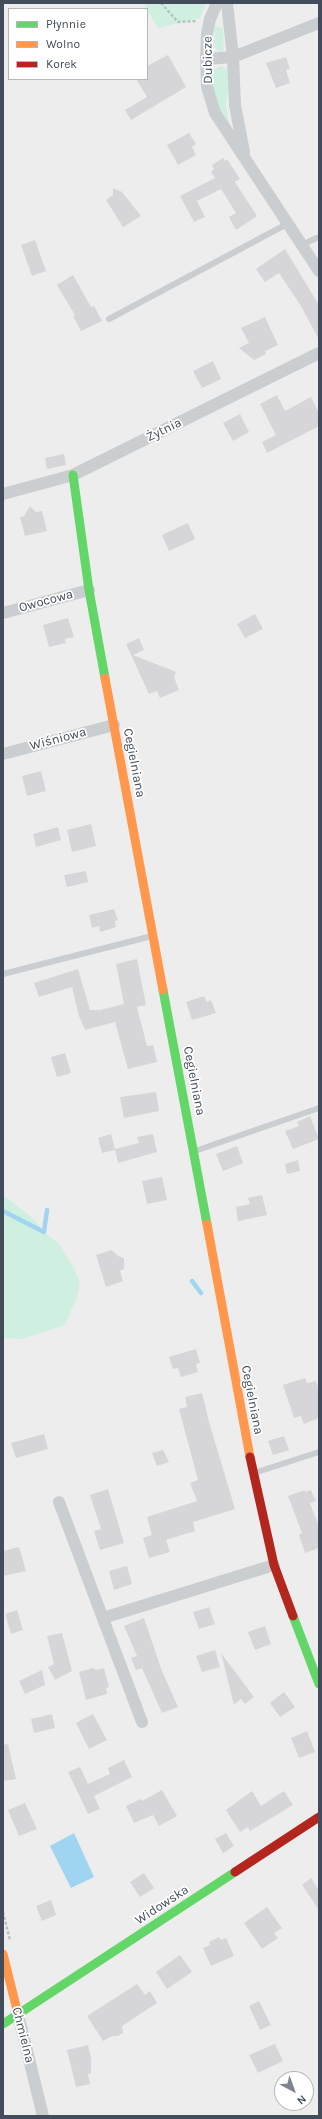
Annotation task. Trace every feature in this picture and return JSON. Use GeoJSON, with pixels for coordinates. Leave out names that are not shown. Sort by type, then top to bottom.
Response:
{"type":"FeatureCollection","features":[{"type":"Feature","properties":{"kind":"street","name":"Dubicze"},"geometry":{"type":"LineString","coordinates":[[217,3],[210,19],[206,59],[207,87],[215,113],[319,271]]}},
{"type":"Feature","properties":{"kind":"street","name":"Dubicze"},"geometry":{"type":"LineString","coordinates":[[227,3],[233,57],[235,105],[245,157]]}},
{"type":"Feature","properties":{"kind":"street"},"geometry":{"type":"LineString","coordinates":[[206,59],[233,57],[319,23]]}},
{"type":"Feature","properties":{"kind":"street","name":"Żytnia"},"geometry":{"type":"LineString","coordinates":[[3,494],[73,475],[319,353]]}},
{"type":"Feature","properties":{"kind":"street","name":"Cegielniana"},"geometry":{"type":"LineString","coordinates":[[73,475],[89,590],[253,1474],[274,1565],[319,1684]]}},
{"type":"Feature","properties":{"kind":"street","name":"Owocowa"},"geometry":{"type":"LineString","coordinates":[[3,613],[89,590]]}},
{"type":"Feature","properties":{"kind":"street","name":"Wiśniowa"},"geometry":{"type":"LineString","coordinates":[[3,754],[114,725]]}},
{"type":"Feature","properties":{"kind":"street"},"geometry":{"type":"LineString","coordinates":[[59,1502],[142,1722]]}},
{"type":"Feature","properties":{"kind":"street"},"geometry":{"type":"LineString","coordinates":[[103,1618],[274,1565]]}},
{"type":"Feature","properties":{"kind":"street","name":"Widowska"},"geometry":{"type":"LineString","coordinates":[[3,2024],[319,1817]]}},
{"type":"Feature","properties":{"kind":"street","name":"Chmielna"},"geometry":{"type":"LineString","coordinates":[[3,1954],[43,2116]]}},
{"type":"Feature","properties":{"kind":"lane"},"geometry":{"type":"LineString","coordinates":[[109,319],[287,224]]}},
{"type":"Feature","properties":{"kind":"lane"},"geometry":{"type":"LineString","coordinates":[[301,245],[319,237]]}},
{"type":"Feature","properties":{"kind":"lane"},"geometry":{"type":"LineString","coordinates":[[3,974],[153,935]]}},
{"type":"Feature","properties":{"kind":"lane"},"geometry":{"type":"LineString","coordinates":[[194,1152],[319,1108]]}},
{"type":"Feature","properties":{"kind":"lane"},"geometry":{"type":"LineString","coordinates":[[253,1474],[319,1452]]}},
{"type":"Feature","properties":{"kind":"path"},"geometry":{"type":"LineString","coordinates":[[161,3],[178,22],[197,21],[203,18],[210,19]]}},
{"type":"Feature","properties":{"kind":"green space"},"geometry":{"type":"Polygon","coordinates":[[[143,3],[206,3],[200,18],[158,28],[148,11],[148,8],[146,8],[143,3]]]}},
{"type":"Feature","properties":{"kind":"green space"},"geometry":{"type":"Polygon","coordinates":[[[215,26],[223,28],[224,50],[219,52],[214,47],[215,26]]]}},
{"type":"Feature","properties":{"kind":"green space"},"geometry":{"type":"Polygon","coordinates":[[[221,66],[228,70],[229,81],[226,106],[230,127],[218,106],[212,82],[214,70],[221,66]]]}},
{"type":"Feature","properties":{"kind":"green space"},"geometry":{"type":"Polygon","coordinates":[[[3,1195],[35,1220],[44,1232],[59,1244],[74,1268],[80,1283],[77,1297],[65,1325],[21,1339],[3,1338],[3,1195]]]}},
{"type":"Feature","properties":{"kind":"water"},"geometry":{"type":"Polygon","coordinates":[[[74,1833],[94,1877],[71,1888],[50,1846],[74,1833]]]}},
{"type":"Feature","properties":{"kind":"building"},"geometry":{"type":"Polygon","coordinates":[[[168,55],[186,87],[131,120],[125,110],[147,97],[137,80],[148,80],[148,65],[168,55]]]}},
{"type":"Feature","properties":{"kind":"building"},"geometry":{"type":"Polygon","coordinates":[[[286,57],[290,69],[286,70],[290,83],[276,88],[266,63],[286,57]]]}},
{"type":"Feature","properties":{"kind":"building"},"geometry":{"type":"Polygon","coordinates":[[[189,133],[196,144],[192,147],[196,155],[178,165],[167,145],[189,133]]]}},
{"type":"Feature","properties":{"kind":"building"},"geometry":{"type":"Polygon","coordinates":[[[223,158],[225,161],[227,159],[240,179],[235,182],[257,216],[236,230],[229,217],[236,213],[221,189],[197,201],[205,217],[194,222],[180,196],[215,178],[211,172],[214,169],[212,165],[223,158]]]}},
{"type":"Feature","properties":{"kind":"building"},"geometry":{"type":"Polygon","coordinates":[[[113,188],[122,192],[141,216],[123,227],[106,200],[113,195],[113,188]]]}},
{"type":"Feature","properties":{"kind":"building"},"geometry":{"type":"Polygon","coordinates":[[[35,240],[46,271],[32,276],[21,245],[35,240]]]}},
{"type":"Feature","properties":{"kind":"building"},"geometry":{"type":"Polygon","coordinates":[[[285,249],[319,305],[319,340],[301,306],[279,273],[265,282],[256,269],[285,249]]]}},
{"type":"Feature","properties":{"kind":"building"},"geometry":{"type":"Polygon","coordinates":[[[73,275],[91,307],[94,306],[102,321],[81,331],[73,316],[75,315],[57,285],[73,275]]]}},
{"type":"Feature","properties":{"kind":"building"},"geometry":{"type":"Polygon","coordinates":[[[265,317],[278,345],[265,351],[266,354],[254,360],[239,348],[249,343],[241,328],[265,317]]]}},
{"type":"Feature","properties":{"kind":"building"},"geometry":{"type":"Polygon","coordinates":[[[213,361],[221,379],[202,388],[193,371],[213,361]]]}},
{"type":"Feature","properties":{"kind":"building"},"geometry":{"type":"Polygon","coordinates":[[[277,395],[285,411],[311,397],[319,413],[319,426],[267,453],[262,442],[276,435],[260,404],[277,395]]]}},
{"type":"Feature","properties":{"kind":"building"},"geometry":{"type":"Polygon","coordinates":[[[240,414],[249,432],[233,441],[223,423],[240,414]]]}},
{"type":"Feature","properties":{"kind":"building"},"geometry":{"type":"Polygon","coordinates":[[[64,454],[66,465],[47,469],[45,458],[64,454]]]}},
{"type":"Feature","properties":{"kind":"building"},"geometry":{"type":"Polygon","coordinates":[[[30,506],[36,512],[42,511],[47,531],[25,536],[20,517],[24,516],[30,506]]]}},
{"type":"Feature","properties":{"kind":"building"},"geometry":{"type":"Polygon","coordinates":[[[188,523],[195,539],[169,551],[162,535],[188,523]]]}},
{"type":"Feature","properties":{"kind":"building"},"geometry":{"type":"Polygon","coordinates":[[[255,614],[263,629],[245,638],[237,624],[255,614]]]}},
{"type":"Feature","properties":{"kind":"building"},"geometry":{"type":"Polygon","coordinates":[[[68,618],[74,637],[65,639],[66,643],[49,647],[43,625],[68,618]]]}},
{"type":"Feature","properties":{"kind":"building"},"geometry":{"type":"Polygon","coordinates":[[[139,638],[144,650],[133,655],[176,672],[174,677],[179,690],[160,698],[157,691],[149,694],[126,644],[139,638]]]}},
{"type":"Feature","properties":{"kind":"building"},"geometry":{"type":"Polygon","coordinates":[[[41,771],[46,791],[27,796],[22,776],[41,771]]]}},
{"type":"Feature","properties":{"kind":"building"},"geometry":{"type":"Polygon","coordinates":[[[91,824],[96,846],[72,852],[67,830],[91,824]]]}},
{"type":"Feature","properties":{"kind":"building"},"geometry":{"type":"Polygon","coordinates":[[[58,827],[61,840],[36,847],[33,834],[58,827]]]}},
{"type":"Feature","properties":{"kind":"building"},"geometry":{"type":"Polygon","coordinates":[[[86,871],[88,882],[67,887],[64,875],[86,871]]]}},
{"type":"Feature","properties":{"kind":"building"},"geometry":{"type":"Polygon","coordinates":[[[114,909],[118,920],[115,921],[116,927],[100,932],[99,926],[92,928],[89,915],[114,909]]]}},
{"type":"Feature","properties":{"kind":"building"},"geometry":{"type":"Polygon","coordinates":[[[137,959],[146,1005],[137,1007],[147,1046],[153,1045],[157,1062],[128,1069],[115,1022],[85,1030],[79,1016],[72,987],[39,997],[34,983],[78,969],[90,1010],[100,1010],[124,1004],[116,964],[137,959]]]}},
{"type":"Feature","properties":{"kind":"building"},"geometry":{"type":"Polygon","coordinates":[[[204,996],[207,1002],[211,1000],[216,1013],[192,1020],[186,1002],[204,996]]]}},
{"type":"Feature","properties":{"kind":"building"},"geometry":{"type":"Polygon","coordinates":[[[65,1053],[71,1073],[57,1077],[51,1057],[65,1053]]]}},
{"type":"Feature","properties":{"kind":"building"},"geometry":{"type":"Polygon","coordinates":[[[156,1092],[159,1111],[124,1118],[120,1097],[156,1092]]]}},
{"type":"Feature","properties":{"kind":"building"},"geometry":{"type":"Polygon","coordinates":[[[310,1116],[319,1139],[293,1149],[285,1131],[299,1126],[297,1122],[310,1116]]]}},
{"type":"Feature","properties":{"kind":"building"},"geometry":{"type":"Polygon","coordinates":[[[111,1134],[115,1149],[139,1143],[137,1137],[153,1134],[157,1152],[118,1163],[115,1150],[102,1153],[98,1138],[111,1134]]]}},
{"type":"Feature","properties":{"kind":"building"},"geometry":{"type":"Polygon","coordinates":[[[237,1146],[243,1163],[223,1171],[216,1154],[237,1146]]]}},
{"type":"Feature","properties":{"kind":"building"},"geometry":{"type":"Polygon","coordinates":[[[298,1160],[300,1171],[287,1174],[285,1164],[298,1160]]]}},
{"type":"Feature","properties":{"kind":"building"},"geometry":{"type":"Polygon","coordinates":[[[162,1177],[167,1200],[147,1204],[142,1181],[162,1177]]]}},
{"type":"Feature","properties":{"kind":"building"},"geometry":{"type":"Polygon","coordinates":[[[262,1195],[267,1215],[238,1221],[236,1207],[250,1204],[248,1198],[262,1195]]]}},
{"type":"Feature","properties":{"kind":"building"},"geometry":{"type":"Polygon","coordinates":[[[112,1250],[118,1256],[124,1258],[124,1269],[120,1271],[123,1281],[106,1287],[96,1255],[112,1250]]]}},
{"type":"Feature","properties":{"kind":"building"},"geometry":{"type":"Polygon","coordinates":[[[196,1349],[200,1363],[196,1364],[198,1372],[181,1377],[178,1368],[173,1369],[169,1357],[196,1349]]]}},
{"type":"Feature","properties":{"kind":"building"},"geometry":{"type":"Polygon","coordinates":[[[305,1378],[307,1383],[316,1381],[319,1390],[319,1418],[304,1424],[301,1416],[294,1418],[283,1385],[305,1378]]]}},
{"type":"Feature","properties":{"kind":"building"},"geometry":{"type":"Polygon","coordinates":[[[202,1393],[209,1422],[235,1509],[193,1522],[195,1531],[166,1540],[170,1552],[149,1558],[143,1538],[152,1535],[147,1517],[197,1501],[190,1483],[198,1480],[179,1409],[187,1407],[185,1397],[202,1393]]]}},
{"type":"Feature","properties":{"kind":"building"},"geometry":{"type":"Polygon","coordinates":[[[44,1434],[48,1449],[16,1458],[11,1443],[44,1434]]]}},
{"type":"Feature","properties":{"kind":"building"},"geometry":{"type":"Polygon","coordinates":[[[284,1436],[289,1450],[273,1455],[268,1441],[284,1436]]]}},
{"type":"Feature","properties":{"kind":"building"},"geometry":{"type":"Polygon","coordinates":[[[163,1450],[169,1462],[157,1466],[152,1453],[163,1450]]]}},
{"type":"Feature","properties":{"kind":"building"},"geometry":{"type":"Polygon","coordinates":[[[108,1489],[124,1543],[100,1550],[94,1531],[101,1529],[90,1495],[108,1489]]]}},
{"type":"Feature","properties":{"kind":"building"},"geometry":{"type":"Polygon","coordinates":[[[305,1490],[305,1492],[311,1490],[316,1501],[310,1503],[319,1527],[319,1548],[305,1553],[299,1535],[302,1533],[288,1496],[305,1490]]]}},
{"type":"Feature","properties":{"kind":"building"},"geometry":{"type":"Polygon","coordinates":[[[19,1547],[26,1571],[3,1576],[3,1551],[19,1547]]]}},
{"type":"Feature","properties":{"kind":"building"},"geometry":{"type":"Polygon","coordinates":[[[127,1566],[132,1584],[114,1590],[109,1571],[127,1566]]]}},
{"type":"Feature","properties":{"kind":"building"},"geometry":{"type":"Polygon","coordinates":[[[209,1607],[215,1624],[199,1629],[193,1612],[209,1607]]]}},
{"type":"Feature","properties":{"kind":"building"},"geometry":{"type":"Polygon","coordinates":[[[17,1610],[23,1630],[11,1634],[5,1614],[17,1610]]]}},
{"type":"Feature","properties":{"kind":"building"},"geometry":{"type":"Polygon","coordinates":[[[144,1618],[162,1671],[178,1707],[162,1713],[142,1668],[136,1670],[131,1658],[137,1656],[124,1626],[144,1618]]]}},
{"type":"Feature","properties":{"kind":"building"},"geometry":{"type":"Polygon","coordinates":[[[265,1626],[271,1644],[255,1650],[248,1632],[265,1626]]]}},
{"type":"Feature","properties":{"kind":"building"},"geometry":{"type":"Polygon","coordinates":[[[62,1633],[72,1671],[55,1680],[48,1667],[54,1664],[47,1636],[62,1633]]]}},
{"type":"Feature","properties":{"kind":"building"},"geometry":{"type":"Polygon","coordinates":[[[215,1650],[220,1667],[202,1672],[196,1656],[215,1650]]]}},
{"type":"Feature","properties":{"kind":"building"},"geometry":{"type":"Polygon","coordinates":[[[221,1653],[254,1697],[245,1704],[241,1699],[234,1705],[221,1653]]]}},
{"type":"Feature","properties":{"kind":"building"},"geometry":{"type":"Polygon","coordinates":[[[93,1668],[96,1670],[104,1668],[109,1687],[106,1688],[107,1694],[86,1700],[79,1672],[93,1668]]]}},
{"type":"Feature","properties":{"kind":"building"},"geometry":{"type":"Polygon","coordinates":[[[42,1670],[45,1685],[25,1694],[19,1681],[42,1670]]]}},
{"type":"Feature","properties":{"kind":"building"},"geometry":{"type":"Polygon","coordinates":[[[284,1692],[295,1707],[280,1717],[270,1703],[284,1692]]]}},
{"type":"Feature","properties":{"kind":"building"},"geometry":{"type":"Polygon","coordinates":[[[52,1714],[55,1728],[34,1733],[31,1719],[52,1714]]]}},
{"type":"Feature","properties":{"kind":"building"},"geometry":{"type":"Polygon","coordinates":[[[93,1714],[107,1740],[89,1749],[76,1723],[93,1714]]]}},
{"type":"Feature","properties":{"kind":"building"},"geometry":{"type":"Polygon","coordinates":[[[307,1731],[315,1752],[299,1758],[291,1738],[307,1731]]]}},
{"type":"Feature","properties":{"kind":"building"},"geometry":{"type":"Polygon","coordinates":[[[8,1744],[16,1779],[3,1781],[3,1745],[8,1744]]]}},
{"type":"Feature","properties":{"kind":"building"},"geometry":{"type":"Polygon","coordinates":[[[124,1760],[132,1777],[94,1796],[100,1809],[88,1814],[68,1772],[80,1767],[88,1784],[110,1774],[108,1768],[124,1760]]]}},
{"type":"Feature","properties":{"kind":"building"},"geometry":{"type":"Polygon","coordinates":[[[162,1790],[177,1816],[159,1826],[153,1815],[134,1823],[126,1806],[141,1799],[142,1801],[162,1790]]]}},
{"type":"Feature","properties":{"kind":"building"},"geometry":{"type":"Polygon","coordinates":[[[252,1791],[261,1806],[284,1791],[293,1805],[250,1831],[248,1827],[240,1832],[226,1810],[252,1791]]]}},
{"type":"Feature","properties":{"kind":"building"},"geometry":{"type":"Polygon","coordinates":[[[25,1803],[37,1829],[19,1836],[8,1810],[25,1803]]]}},
{"type":"Feature","properties":{"kind":"building"},"geometry":{"type":"Polygon","coordinates":[[[226,1833],[234,1846],[223,1853],[215,1839],[226,1833]]]}},
{"type":"Feature","properties":{"kind":"building"},"geometry":{"type":"Polygon","coordinates":[[[144,1873],[154,1888],[140,1897],[130,1882],[144,1873]]]}},
{"type":"Feature","properties":{"kind":"building"},"geometry":{"type":"Polygon","coordinates":[[[311,1878],[319,1891],[319,1910],[302,1885],[311,1878]]]}},
{"type":"Feature","properties":{"kind":"building"},"geometry":{"type":"Polygon","coordinates":[[[51,1900],[56,1915],[42,1921],[36,1906],[51,1900]]]}},
{"type":"Feature","properties":{"kind":"building"},"geometry":{"type":"Polygon","coordinates":[[[267,1907],[282,1928],[274,1933],[278,1938],[262,1949],[244,1923],[267,1907]]]}},
{"type":"Feature","properties":{"kind":"building"},"geometry":{"type":"Polygon","coordinates":[[[219,1937],[221,1940],[226,1938],[234,1956],[211,1966],[203,1948],[210,1945],[209,1942],[219,1937]]]}},
{"type":"Feature","properties":{"kind":"building"},"geometry":{"type":"Polygon","coordinates":[[[180,1955],[192,1972],[167,1989],[156,1972],[180,1955]]]}},
{"type":"Feature","properties":{"kind":"building"},"geometry":{"type":"Polygon","coordinates":[[[137,1984],[145,1995],[150,1991],[157,2003],[122,2026],[123,2033],[118,2036],[112,2036],[103,2041],[87,2016],[137,1984]]]}},
{"type":"Feature","properties":{"kind":"building"},"geometry":{"type":"Polygon","coordinates":[[[259,2001],[271,2025],[260,2030],[249,2006],[259,2001]]]}},
{"type":"Feature","properties":{"kind":"building"},"geometry":{"type":"Polygon","coordinates":[[[275,2044],[283,2061],[258,2073],[249,2055],[275,2044]]]}},
{"type":"Feature","properties":{"kind":"building"},"geometry":{"type":"Polygon","coordinates":[[[88,2045],[91,2058],[91,2073],[88,2074],[90,2084],[76,2087],[67,2050],[88,2045]]]}},
{"type":"Feature","properties":{"kind":"waterway"},"geometry":{"type":"LineString","coordinates":[[3,1211],[44,1232],[47,1210]]}},
{"type":"Feature","properties":{"kind":"waterway"},"geometry":{"type":"LineString","coordinates":[[192,1281],[201,1293]]}},
{"type":"Feature","properties":{"kind":"traffic: fast"},"geometry":{"type":"LineString","coordinates":[[73,475],[89,590],[105,678]]}},
{"type":"Feature","properties":{"kind":"traffic: fast"},"geometry":{"type":"LineString","coordinates":[[163,990],[207,1224]]}},
{"type":"Feature","properties":{"kind":"traffic: fast"},"geometry":{"type":"LineString","coordinates":[[293,1616],[319,1684]]}},
{"type":"Feature","properties":{"kind":"traffic: fast"},"geometry":{"type":"LineString","coordinates":[[3,2024],[235,1872]]}},
{"type":"Feature","properties":{"kind":"traffic: slow"},"geometry":{"type":"LineString","coordinates":[[105,678],[163,990]]}},
{"type":"Feature","properties":{"kind":"traffic: slow"},"geometry":{"type":"LineString","coordinates":[[207,1224],[250,1457]]}},
{"type":"Feature","properties":{"kind":"traffic: slow"},"geometry":{"type":"LineString","coordinates":[[3,1954],[18,2014]]}},
{"type":"Feature","properties":{"kind":"traffic: jam"},"geometry":{"type":"LineString","coordinates":[[250,1457],[274,1565],[293,1616]]}},
{"type":"Feature","properties":{"kind":"traffic: jam"},"geometry":{"type":"LineString","coordinates":[[235,1872],[319,1817]]}}]}
